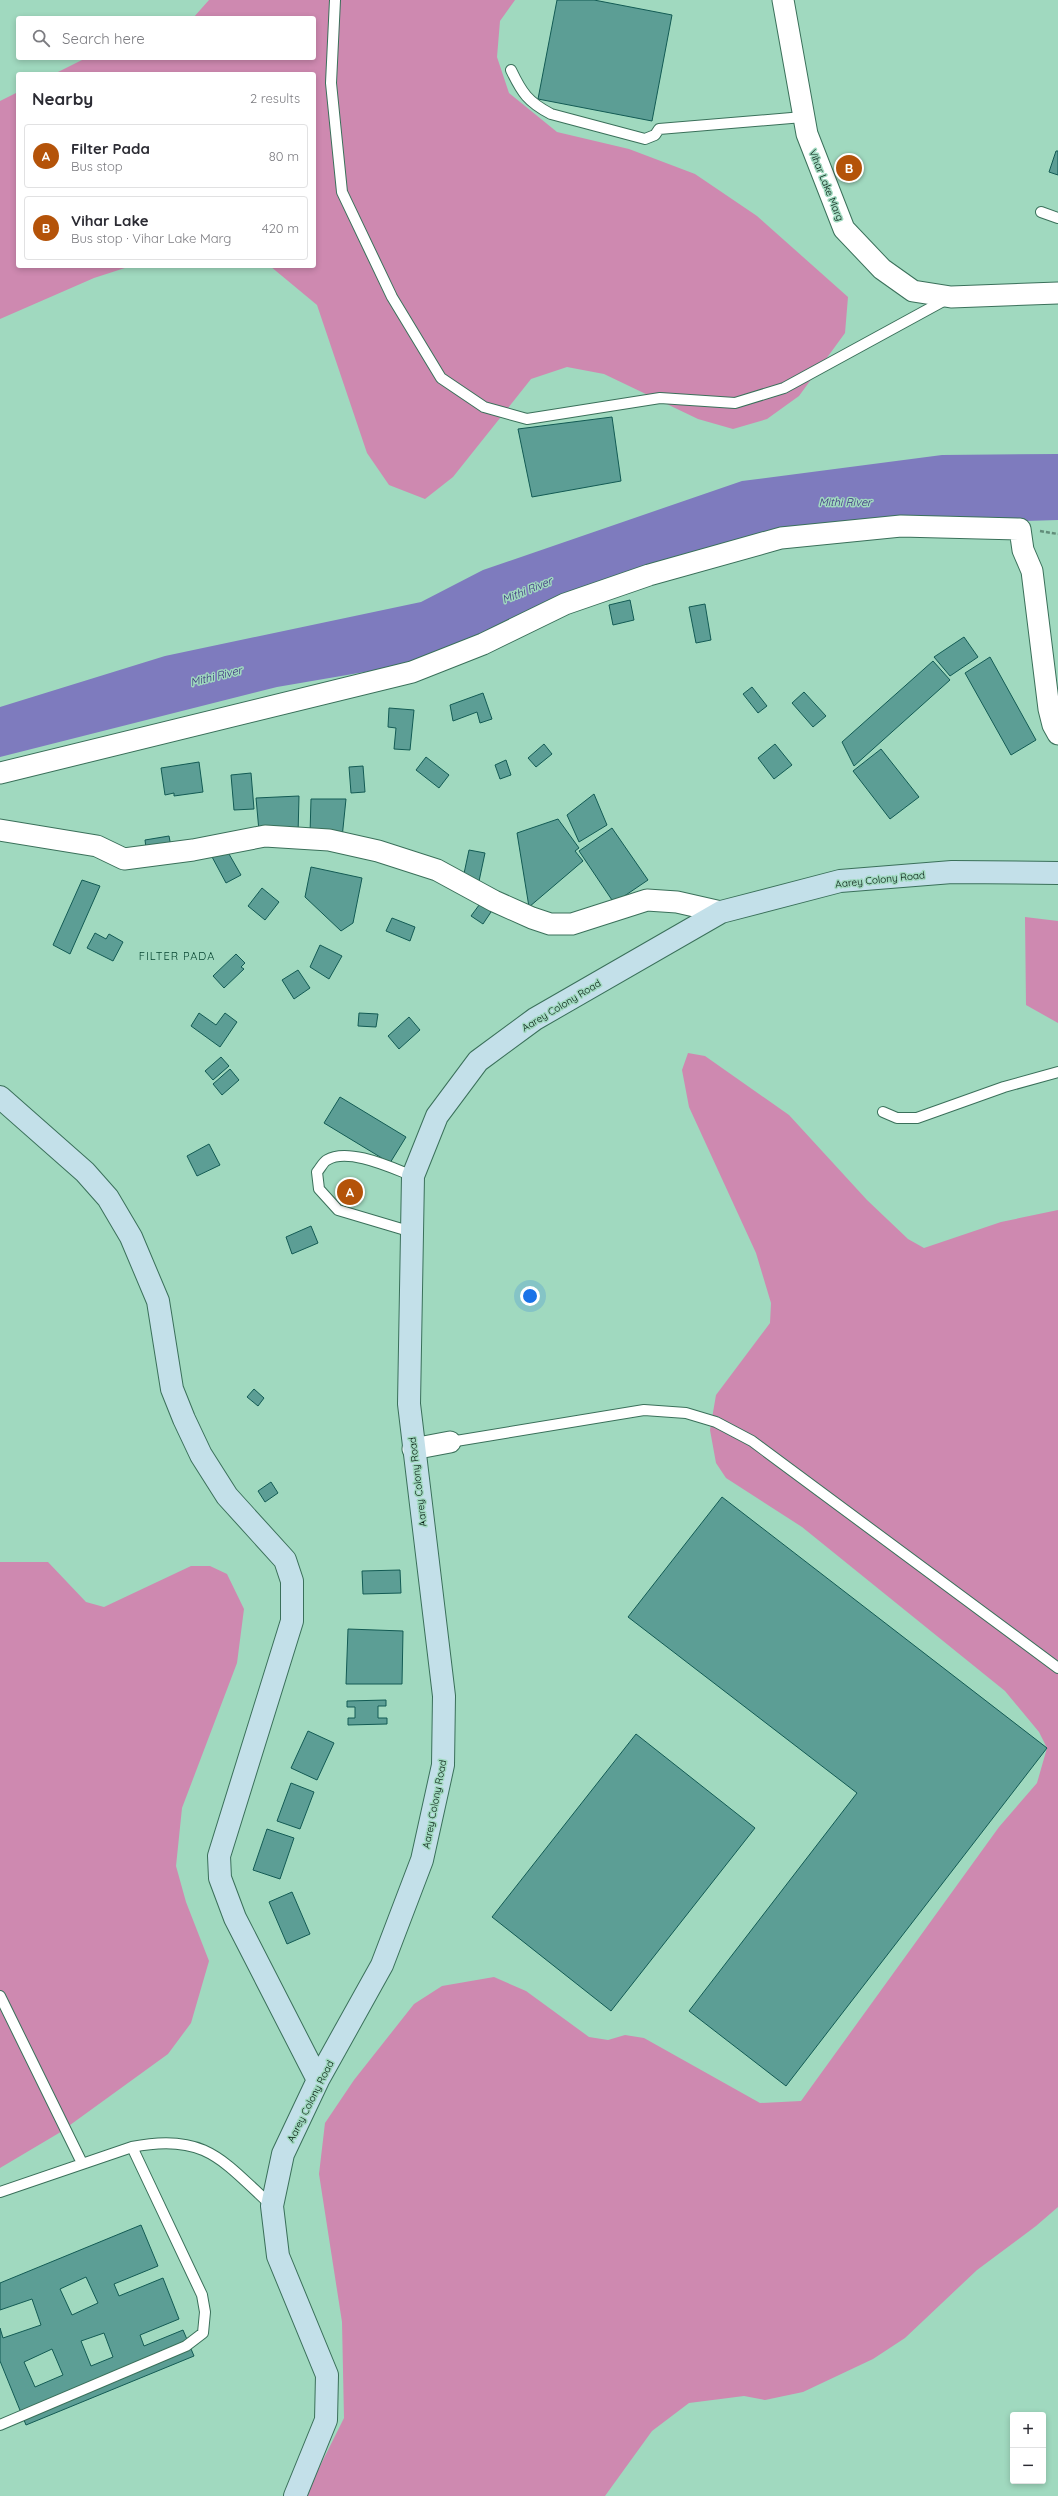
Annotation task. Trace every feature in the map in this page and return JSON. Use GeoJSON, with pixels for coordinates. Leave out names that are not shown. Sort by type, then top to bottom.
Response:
{"type":"FeatureCollection","features":[{"type":"Feature","properties":{"kind":"main road","name":"Aarey Colony Road"},"geometry":{"type":"LineString","coordinates":[[295,2496],[326,2420],[327,2374],[278,2256],[272,2206],[283,2154],[318,2080],[382,1965],[422,1860],[443,1765],[444,1696],[413,1448],[409,1404],[413,1176],[437,1116],[478,1061],[535,1019],[721,912],[840,881],[952,872],[1058,873]]}},
{"type":"Feature","properties":{"kind":"main road"},"geometry":{"type":"LineString","coordinates":[[0,1097],[85,1172],[108,1198],[131,1237],[158,1300],[172,1389],[200,1454],[227,1496],[285,1560],[292,1581],[292,1621],[219,1856],[220,1878],[235,1918],[318,2080]]}},
{"type":"Feature","properties":{"kind":"street","name":"Vihar Lake Marg"},"geometry":{"type":"LineString","coordinates":[[783,0],[806,134],[844,229],[882,269],[913,291],[951,297],[1058,293]]}},
{"type":"Feature","properties":{"kind":"street"},"geometry":{"type":"LineString","coordinates":[[0,773],[412,672],[483,644],[565,604],[649,575],[766,542],[781,538],[901,526],[1020,529],[1023,550],[1032,571],[1049,709],[1053,725],[1058,734]]}},
{"type":"Feature","properties":{"kind":"street"},"geometry":{"type":"LineString","coordinates":[[0,830],[97,846],[124,859],[193,850],[265,836],[329,840],[378,851],[437,870],[494,901],[532,918],[550,924],[572,924],[647,900],[677,902],[721,912]]}},
{"type":"Feature","properties":{"kind":"street"},"geometry":{"type":"LineString","coordinates":[[413,1448],[450,1442]]}},
{"type":"Feature","properties":{"kind":"lane"},"geometry":{"type":"LineString","coordinates":[[335,0],[331,83],[342,192],[392,297],[441,378],[484,408],[527,420],[660,398],[735,403],[784,388],[951,297]]}},
{"type":"Feature","properties":{"kind":"lane"},"geometry":{"type":"LineString","coordinates":[[512,70],[522,93],[540,108],[551,114],[645,139],[655,136],[660,129],[803,117]]}},
{"type":"Feature","properties":{"kind":"lane"},"geometry":{"type":"LineString","coordinates":[[1041,212],[1058,218]]}},
{"type":"Feature","properties":{"kind":"lane"},"geometry":{"type":"LineString","coordinates":[[883,1112],[897,1118],[917,1118],[1004,1087],[1058,1072]]}},
{"type":"Feature","properties":{"kind":"lane"},"geometry":{"type":"LineString","coordinates":[[412,1232],[338,1210],[319,1189],[317,1172],[326,1160],[342,1155],[363,1159],[413,1176]]}},
{"type":"Feature","properties":{"kind":"lane"},"geometry":{"type":"LineString","coordinates":[[450,1442],[644,1410],[686,1413],[716,1422],[752,1441],[1058,1668]]}},
{"type":"Feature","properties":{"kind":"lane"},"geometry":{"type":"LineString","coordinates":[[0,1996],[82,2163]]}},
{"type":"Feature","properties":{"kind":"lane"},"geometry":{"type":"LineString","coordinates":[[0,2192],[132,2147],[154,2142],[181,2142],[204,2149],[230,2167],[272,2206]]}},
{"type":"Feature","properties":{"kind":"lane"},"geometry":{"type":"LineString","coordinates":[[0,2425],[186,2346],[203,2333],[206,2312],[202,2295],[132,2147]]}},
{"type":"Feature","properties":{"kind":"shaded area"},"geometry":{"type":"Polygon","coordinates":[[[209,0],[515,0],[500,21],[497,57],[509,93],[557,132],[629,149],[695,174],[757,216],[848,297],[845,333],[799,396],[767,419],[733,429],[698,419],[604,374],[567,367],[531,379],[453,477],[425,499],[389,485],[367,453],[317,305],[272,268],[316,268],[316,72],[58,72],[82,60],[316,60],[316,16],[195,16],[209,0]]]}},
{"type":"Feature","properties":{"kind":"shaded area"},"geometry":{"type":"Polygon","coordinates":[[[16,93],[16,268],[125,268],[94,278],[0,319],[0,101],[16,93]]]}},
{"type":"Feature","properties":{"kind":"shaded area"},"geometry":{"type":"Polygon","coordinates":[[[1025,917],[1058,921],[1058,1023],[1026,1005],[1025,917]]]}},
{"type":"Feature","properties":{"kind":"shaded area"},"geometry":{"type":"Polygon","coordinates":[[[688,1053],[705,1056],[789,1115],[867,1200],[908,1239],[924,1248],[1001,1222],[1058,1210],[1058,2207],[1036,2226],[977,2270],[905,2338],[873,2359],[803,2392],[765,2400],[744,2396],[689,2403],[652,2431],[605,2496],[305,2496],[344,2418],[342,2322],[319,2174],[325,2123],[354,2080],[414,2004],[442,1986],[494,1977],[526,1991],[589,2037],[608,2040],[625,2035],[644,2038],[760,2103],[801,2101],[999,1827],[1037,1783],[1047,1748],[1039,1732],[1005,1691],[802,1527],[726,1478],[716,1463],[710,1430],[716,1395],[770,1323],[771,1303],[756,1253],[689,1107],[682,1070],[688,1053]]]}},
{"type":"Feature","properties":{"kind":"shaded area"},"geometry":{"type":"Polygon","coordinates":[[[0,1562],[48,1562],[86,1602],[104,1607],[191,1566],[210,1566],[227,1574],[244,1609],[237,1663],[182,1808],[176,1866],[186,1902],[209,1961],[191,2023],[168,2054],[59,2133],[0,2168],[0,1562]]]}},
{"type":"Feature","properties":{"kind":"water","name":"Mithi River"},"geometry":{"type":"Polygon","coordinates":[[[1058,454],[1058,520],[775,529],[411,664],[277,687],[0,757],[0,707],[165,656],[421,602],[483,570],[742,481],[942,455],[1058,454]]]}},
{"type":"Feature","properties":{"kind":"building"},"geometry":{"type":"Polygon","coordinates":[[[557,0],[594,0],[672,15],[652,121],[538,99],[557,0]]]}},
{"type":"Feature","properties":{"kind":"building"},"geometry":{"type":"Polygon","coordinates":[[[1056,151],[1058,151],[1058,175],[1049,172],[1056,151]]]}},
{"type":"Feature","properties":{"kind":"building"},"geometry":{"type":"Polygon","coordinates":[[[612,417],[621,481],[532,497],[518,429],[612,417]]]}},
{"type":"Feature","properties":{"kind":"building"},"geometry":{"type":"Polygon","coordinates":[[[630,600],[634,620],[613,625],[609,605],[630,600]]]}},
{"type":"Feature","properties":{"kind":"building"},"geometry":{"type":"Polygon","coordinates":[[[705,604],[711,640],[696,643],[689,607],[705,604]]]}},
{"type":"Feature","properties":{"kind":"building"},"geometry":{"type":"Polygon","coordinates":[[[964,637],[978,657],[950,676],[934,657],[964,637]]]}},
{"type":"Feature","properties":{"kind":"building"},"geometry":{"type":"Polygon","coordinates":[[[990,657],[1036,740],[1011,755],[965,673],[990,657]]]}},
{"type":"Feature","properties":{"kind":"building"},"geometry":{"type":"Polygon","coordinates":[[[933,661],[950,680],[854,766],[842,742],[933,661]]]}},
{"type":"Feature","properties":{"kind":"building"},"geometry":{"type":"Polygon","coordinates":[[[752,687],[767,706],[758,713],[743,694],[752,687]]]}},
{"type":"Feature","properties":{"kind":"building"},"geometry":{"type":"Polygon","coordinates":[[[804,692],[826,716],[813,727],[792,703],[804,692]]]}},
{"type":"Feature","properties":{"kind":"building"},"geometry":{"type":"Polygon","coordinates":[[[483,693],[492,719],[480,723],[477,712],[453,721],[450,705],[483,693]]]}},
{"type":"Feature","properties":{"kind":"building"},"geometry":{"type":"Polygon","coordinates":[[[389,708],[414,710],[410,750],[394,749],[396,728],[388,727],[389,708]]]}},
{"type":"Feature","properties":{"kind":"building"},"geometry":{"type":"Polygon","coordinates":[[[544,744],[552,754],[536,767],[528,758],[544,744]]]}},
{"type":"Feature","properties":{"kind":"building"},"geometry":{"type":"Polygon","coordinates":[[[775,744],[792,765],[774,779],[758,758],[775,744]]]}},
{"type":"Feature","properties":{"kind":"building"},"geometry":{"type":"Polygon","coordinates":[[[881,749],[919,797],[890,819],[853,771],[881,749]]]}},
{"type":"Feature","properties":{"kind":"building"},"geometry":{"type":"Polygon","coordinates":[[[426,757],[449,775],[439,788],[416,770],[426,757]]]}},
{"type":"Feature","properties":{"kind":"building"},"geometry":{"type":"Polygon","coordinates":[[[506,760],[511,775],[500,779],[495,765],[506,760]]]}},
{"type":"Feature","properties":{"kind":"building"},"geometry":{"type":"Polygon","coordinates":[[[199,762],[203,792],[174,796],[174,793],[165,795],[161,768],[199,762]]]}},
{"type":"Feature","properties":{"kind":"building"},"geometry":{"type":"Polygon","coordinates":[[[363,766],[365,792],[351,793],[349,767],[363,766]]]}},
{"type":"Feature","properties":{"kind":"building"},"geometry":{"type":"Polygon","coordinates":[[[251,773],[254,809],[234,810],[231,775],[251,773]]]}},
{"type":"Feature","properties":{"kind":"building"},"geometry":{"type":"Polygon","coordinates":[[[594,794],[607,825],[579,842],[567,815],[594,794]]]}},
{"type":"Feature","properties":{"kind":"building"},"geometry":{"type":"Polygon","coordinates":[[[299,796],[298,835],[259,831],[256,798],[299,796]]]}},
{"type":"Feature","properties":{"kind":"building"},"geometry":{"type":"Polygon","coordinates":[[[311,799],[346,799],[342,838],[310,834],[311,799]]]}},
{"type":"Feature","properties":{"kind":"building"},"geometry":{"type":"Polygon","coordinates":[[[558,819],[579,848],[575,851],[583,861],[529,907],[517,833],[558,819]]]}},
{"type":"Feature","properties":{"kind":"building"},"geometry":{"type":"Polygon","coordinates":[[[612,828],[648,880],[614,903],[579,851],[612,828]]]}},
{"type":"Feature","properties":{"kind":"building"},"geometry":{"type":"Polygon","coordinates":[[[169,836],[172,852],[147,856],[145,840],[169,836]]]}},
{"type":"Feature","properties":{"kind":"building"},"geometry":{"type":"Polygon","coordinates":[[[225,847],[241,875],[226,883],[211,855],[225,847]]]}},
{"type":"Feature","properties":{"kind":"building"},"geometry":{"type":"Polygon","coordinates":[[[469,850],[485,853],[478,886],[462,883],[469,850]]]}},
{"type":"Feature","properties":{"kind":"building"},"geometry":{"type":"Polygon","coordinates":[[[311,867],[362,878],[353,923],[341,931],[305,897],[311,867]]]}},
{"type":"Feature","properties":{"kind":"building"},"geometry":{"type":"Polygon","coordinates":[[[82,880],[100,886],[70,954],[53,945],[82,880]]]}},
{"type":"Feature","properties":{"kind":"building"},"geometry":{"type":"Polygon","coordinates":[[[262,888],[279,902],[265,920],[248,906],[262,888]]]}},
{"type":"Feature","properties":{"kind":"building"},"geometry":{"type":"Polygon","coordinates":[[[482,901],[493,909],[483,924],[471,916],[482,901]]]}},
{"type":"Feature","properties":{"kind":"building"},"geometry":{"type":"Polygon","coordinates":[[[392,918],[415,927],[410,941],[386,931],[392,918]]]}},
{"type":"Feature","properties":{"kind":"building"},"geometry":{"type":"Polygon","coordinates":[[[95,933],[106,939],[109,934],[123,942],[113,961],[87,948],[95,933]]]}},
{"type":"Feature","properties":{"kind":"building"},"geometry":{"type":"Polygon","coordinates":[[[320,945],[342,956],[329,979],[310,967],[320,945]]]}},
{"type":"Feature","properties":{"kind":"building"},"geometry":{"type":"Polygon","coordinates":[[[236,954],[245,963],[241,967],[244,969],[224,988],[213,976],[236,954]]]}},
{"type":"Feature","properties":{"kind":"building"},"geometry":{"type":"Polygon","coordinates":[[[298,970],[310,988],[294,999],[282,980],[298,970]]]}},
{"type":"Feature","properties":{"kind":"building"},"geometry":{"type":"Polygon","coordinates":[[[199,1013],[216,1025],[225,1013],[237,1022],[220,1047],[191,1026],[199,1013]]]}},
{"type":"Feature","properties":{"kind":"building"},"geometry":{"type":"Polygon","coordinates":[[[359,1013],[378,1014],[376,1027],[358,1026],[359,1013]]]}},
{"type":"Feature","properties":{"kind":"building"},"geometry":{"type":"Polygon","coordinates":[[[409,1017],[420,1030],[399,1049],[388,1036],[409,1017]]]}},
{"type":"Feature","properties":{"kind":"building"},"geometry":{"type":"Polygon","coordinates":[[[221,1057],[229,1066],[213,1080],[205,1071],[221,1057]]]}},
{"type":"Feature","properties":{"kind":"building"},"geometry":{"type":"Polygon","coordinates":[[[230,1069],[239,1080],[222,1095],[213,1084],[230,1069]]]}},
{"type":"Feature","properties":{"kind":"building"},"geometry":{"type":"Polygon","coordinates":[[[340,1097],[406,1137],[390,1163],[324,1123],[340,1097]]]}},
{"type":"Feature","properties":{"kind":"building"},"geometry":{"type":"Polygon","coordinates":[[[209,1144],[220,1165],[197,1176],[187,1156],[209,1144]]]}},
{"type":"Feature","properties":{"kind":"building"},"geometry":{"type":"Polygon","coordinates":[[[311,1226],[318,1243],[292,1254],[286,1237],[311,1226]]]}},
{"type":"Feature","properties":{"kind":"building"},"geometry":{"type":"Polygon","coordinates":[[[254,1389],[264,1398],[258,1406],[247,1397],[254,1389]]]}},
{"type":"Feature","properties":{"kind":"building"},"geometry":{"type":"Polygon","coordinates":[[[271,1482],[278,1493],[265,1502],[258,1491],[271,1482]]]}},
{"type":"Feature","properties":{"kind":"building"},"geometry":{"type":"Polygon","coordinates":[[[722,1497],[1047,1748],[786,2086],[689,2011],[857,1793],[628,1617],[722,1497]]]}},
{"type":"Feature","properties":{"kind":"building"},"geometry":{"type":"Polygon","coordinates":[[[400,1570],[401,1593],[363,1594],[362,1571],[400,1570]]]}},
{"type":"Feature","properties":{"kind":"building"},"geometry":{"type":"Polygon","coordinates":[[[348,1629],[403,1631],[402,1684],[346,1684],[348,1629]]]}},
{"type":"Feature","properties":{"kind":"building"},"geometry":{"type":"Polygon","coordinates":[[[386,1700],[386,1706],[378,1706],[378,1718],[387,1718],[387,1724],[348,1725],[348,1718],[355,1718],[355,1707],[347,1707],[347,1701],[386,1700]]]}},
{"type":"Feature","properties":{"kind":"building"},"geometry":{"type":"Polygon","coordinates":[[[308,1731],[334,1743],[317,1780],[291,1768],[308,1731]]]}},
{"type":"Feature","properties":{"kind":"building"},"geometry":{"type":"Polygon","coordinates":[[[636,1734],[755,1828],[611,2011],[492,1917],[636,1734]]]}},
{"type":"Feature","properties":{"kind":"building"},"geometry":{"type":"Polygon","coordinates":[[[291,1783],[314,1792],[300,1829],[277,1821],[291,1783]]]}},
{"type":"Feature","properties":{"kind":"building"},"geometry":{"type":"Polygon","coordinates":[[[267,1829],[294,1838],[280,1879],[253,1870],[267,1829]]]}},
{"type":"Feature","properties":{"kind":"building"},"geometry":{"type":"Polygon","coordinates":[[[292,1892],[310,1934],[287,1944],[269,1902],[292,1892]]]}},
{"type":"Feature","properties":{"kind":"building"},"geometry":{"type":"Polygon","coordinates":[[[141,2225],[158,2266],[114,2284],[119,2296],[163,2278],[179,2319],[140,2335],[144,2346],[183,2330],[194,2356],[26,2425],[0,2361],[0,2328],[3,2338],[41,2325],[32,2299],[0,2310],[0,2283],[141,2225]],[[86,2277],[60,2289],[72,2315],[98,2303],[86,2277]],[[104,2333],[81,2341],[91,2366],[113,2357],[104,2333]],[[52,2349],[24,2362],[35,2387],[63,2375],[52,2349]]]}},
{"type":"Feature","properties":{"kind":"place","name":"Vihar Lake"},"geometry":{"type":"Point","coordinates":[849,168]}},
{"type":"Feature","properties":{"kind":"place","name":"Filter Pada"},"geometry":{"type":"Point","coordinates":[350,1192]}},
{"type":"Feature","properties":{"kind":"district","name":"FILTER PADA"},"geometry":{"type":"Point","coordinates":[177,956]}}]}
